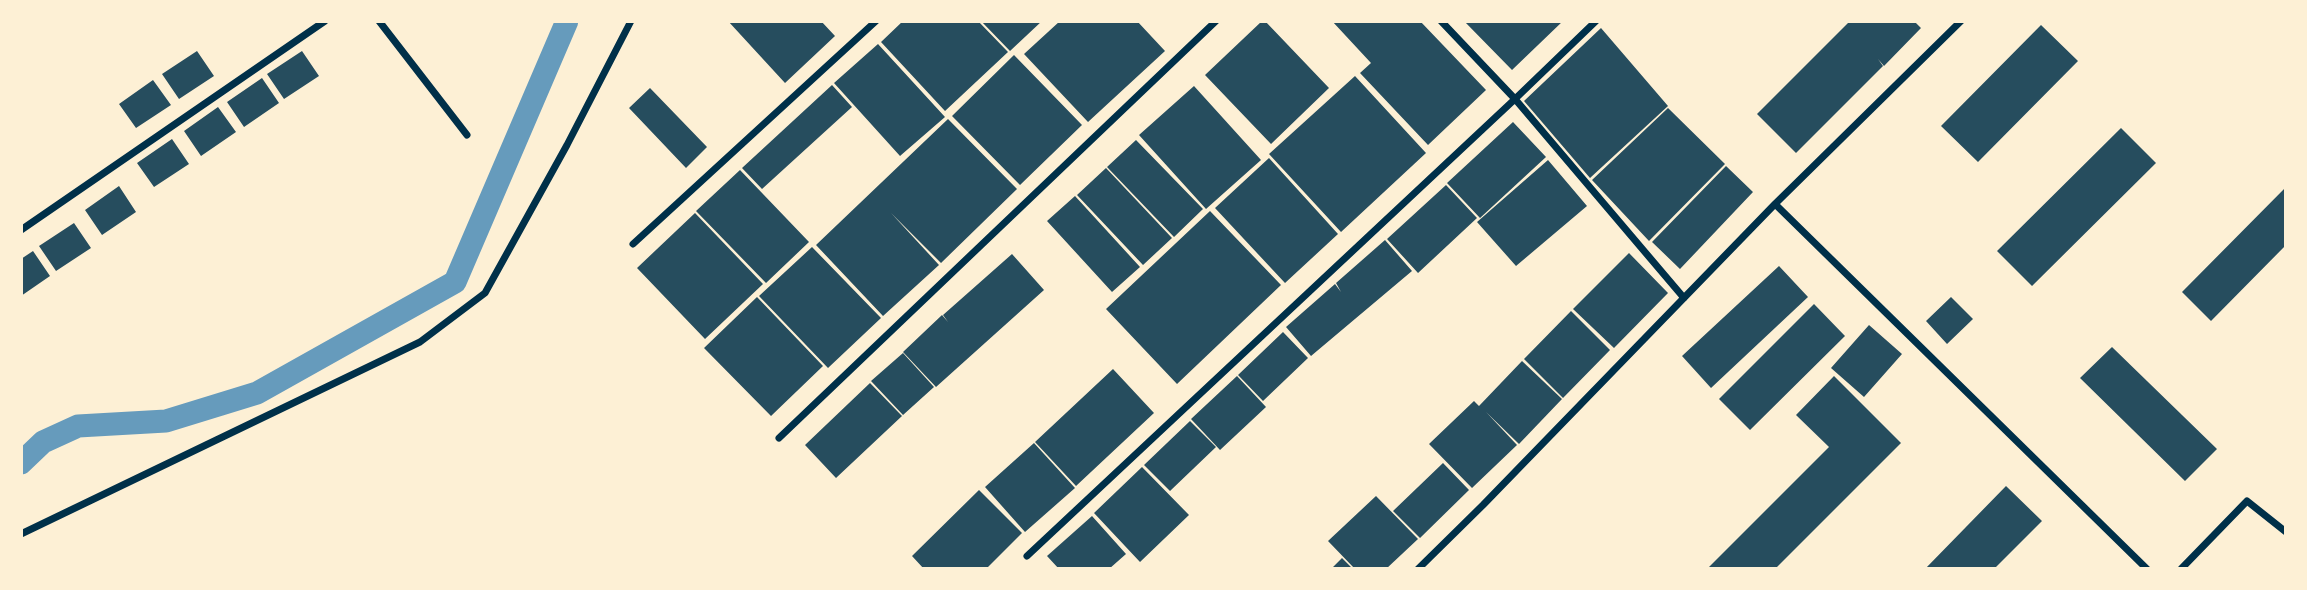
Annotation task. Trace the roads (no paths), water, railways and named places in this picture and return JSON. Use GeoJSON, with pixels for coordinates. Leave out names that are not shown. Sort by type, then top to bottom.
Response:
{"type":"FeatureCollection","features":[{"type":"Feature","properties":{"kind":"street"},"geometry":{"type":"LineString","coordinates":[[21,230],[325,21]]}},
{"type":"Feature","properties":{"kind":"street"},"geometry":{"type":"LineString","coordinates":[[379,21],[467,135]]}},
{"type":"Feature","properties":{"kind":"street"},"geometry":{"type":"LineString","coordinates":[[21,534],[420,342],[485,293],[567,145],[631,21]]}},
{"type":"Feature","properties":{"kind":"street"},"geometry":{"type":"LineString","coordinates":[[633,244],[876,21]]}},
{"type":"Feature","properties":{"kind":"street"},"geometry":{"type":"LineString","coordinates":[[779,438],[1216,21]]}},
{"type":"Feature","properties":{"kind":"street"},"geometry":{"type":"LineString","coordinates":[[1441,21],[1515,99],[1684,298]]}},
{"type":"Feature","properties":{"kind":"street"},"geometry":{"type":"LineString","coordinates":[[1027,556],[1596,21]]}},
{"type":"Feature","properties":{"kind":"street"},"geometry":{"type":"LineString","coordinates":[[1418,569],[1775,204],[1961,21]]}},
{"type":"Feature","properties":{"kind":"street"},"geometry":{"type":"LineString","coordinates":[[1775,204],[2147,569]]}},
{"type":"Feature","properties":{"kind":"street"},"geometry":{"type":"LineString","coordinates":[[2181,569],[2247,501],[2286,532]]}},
{"type":"Feature","properties":{"kind":"waterway"},"geometry":{"type":"LineString","coordinates":[[21,463],[43,442],[78,426],[166,421],[257,393],[455,282],[567,21]]}}]}
